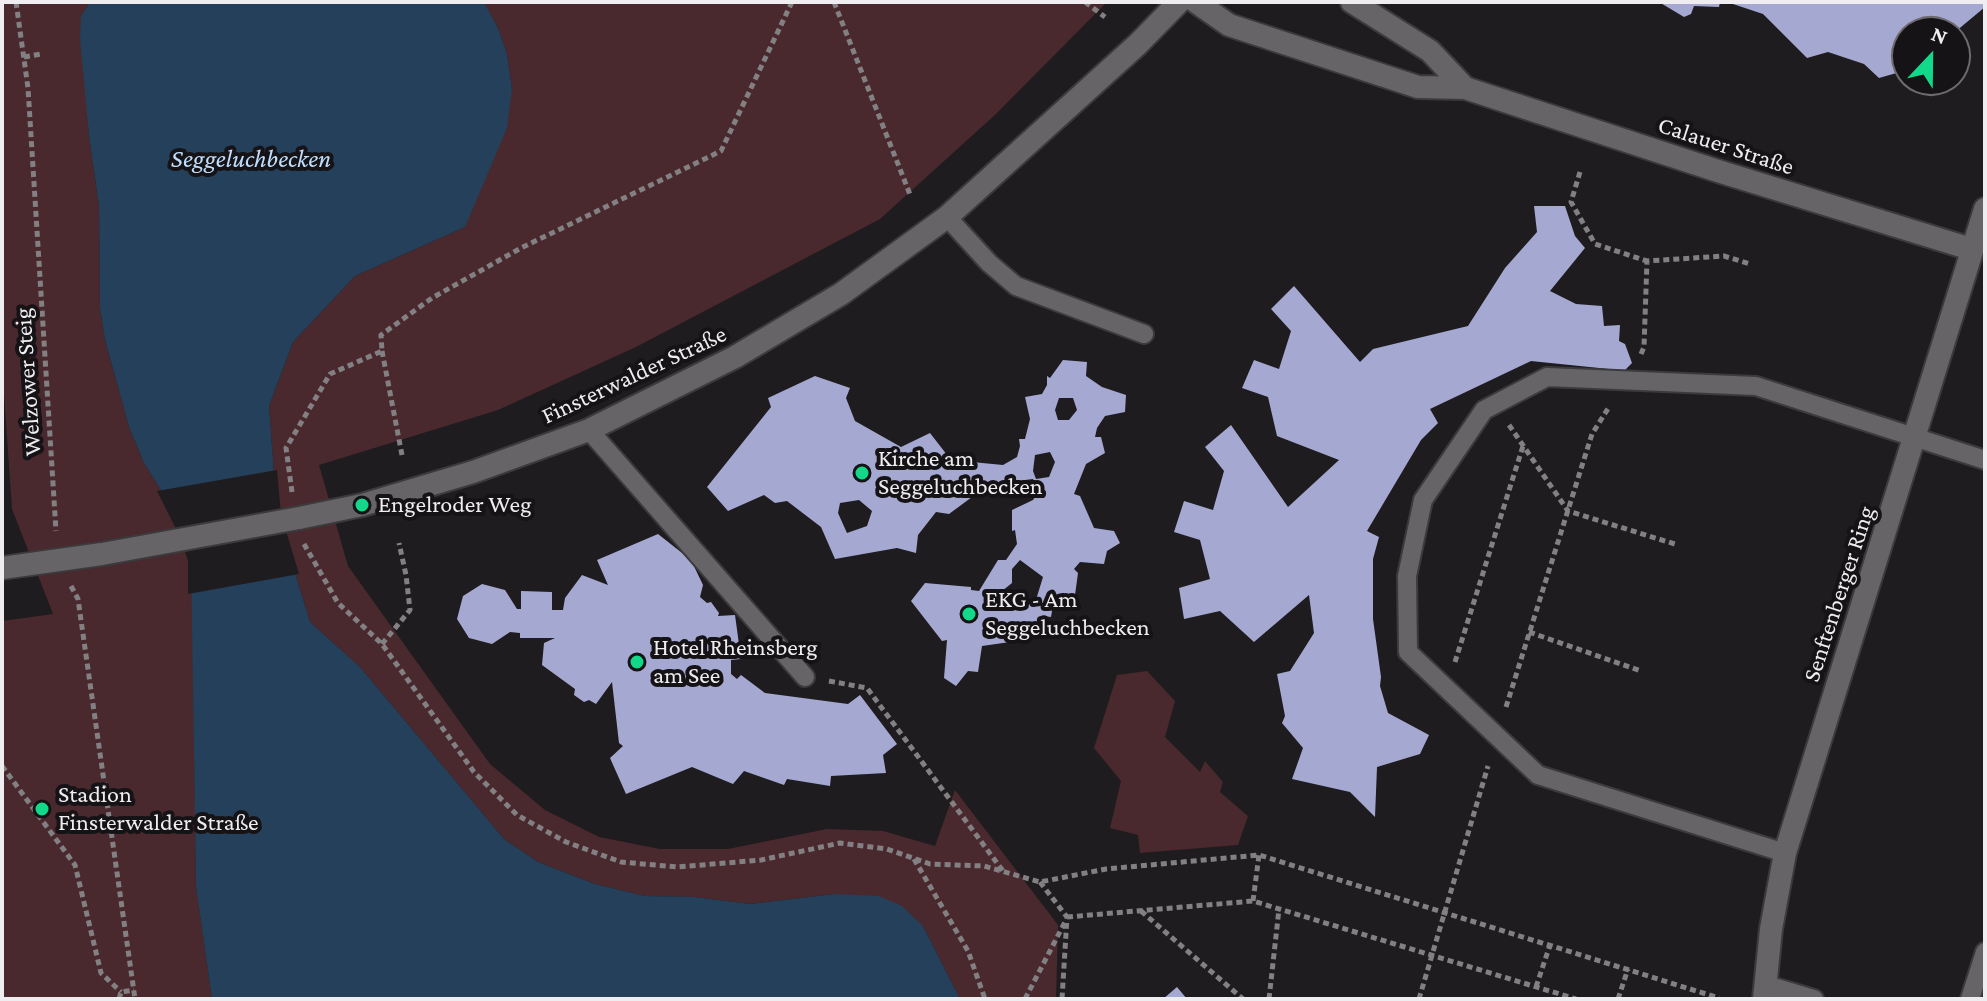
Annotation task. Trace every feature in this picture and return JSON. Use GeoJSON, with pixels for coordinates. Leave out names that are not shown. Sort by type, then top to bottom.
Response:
{"type":"FeatureCollection","features":[{"type":"Feature","properties":{"kind":"street","name":"Finsterwalder Straße"},"geometry":{"type":"LineString","coordinates":[[2,568],[102,554],[350,508],[473,472],[589,430],[748,350],[841,294],[947,217],[1138,44],[1179,2]]}},
{"type":"Feature","properties":{"kind":"street","name":"Calauer Straße"},"geometry":{"type":"LineString","coordinates":[[1196,2],[1229,25],[1418,87],[1465,88],[1971,249]]}},
{"type":"Feature","properties":{"kind":"street","name":"Calauer Straße"},"geometry":{"type":"LineString","coordinates":[[1352,2],[1430,51],[1465,88]]}},
{"type":"Feature","properties":{"kind":"street","name":"Senftenberger Ring"},"geometry":{"type":"LineString","coordinates":[[1764,991],[1785,853],[1985,209]]}},
{"type":"Feature","properties":{"kind":"lane"},"geometry":{"type":"LineString","coordinates":[[947,217],[989,263],[1016,286],[1144,334]]}},
{"type":"Feature","properties":{"kind":"lane"},"geometry":{"type":"LineString","coordinates":[[1785,853],[1538,775],[1408,652],[1407,576],[1423,500],[1484,410],[1547,377],[1756,386],[1985,460]]}},
{"type":"Feature","properties":{"kind":"lane"},"geometry":{"type":"LineString","coordinates":[[589,430],[805,677]]}},
{"type":"Feature","properties":{"kind":"lane"},"geometry":{"type":"LineString","coordinates":[[1970,999],[1985,952]]}},
{"type":"Feature","properties":{"kind":"lane"},"geometry":{"type":"LineString","coordinates":[[1764,991],[1814,999]]}},
{"type":"Feature","properties":{"kind":"path","name":"Welzower Steig"},"geometry":{"type":"LineString","coordinates":[[16,2],[28,88],[55,521]]}},
{"type":"Feature","properties":{"kind":"path"},"geometry":{"type":"LineString","coordinates":[[402,455],[381,335],[432,298],[521,248],[721,151],[792,2]]}},
{"type":"Feature","properties":{"kind":"path"},"geometry":{"type":"LineString","coordinates":[[834,2],[911,197]]}},
{"type":"Feature","properties":{"kind":"path"},"geometry":{"type":"LineString","coordinates":[[1085,2],[1105,17]]}},
{"type":"Feature","properties":{"kind":"path"},"geometry":{"type":"LineString","coordinates":[[24,57],[41,54]]}},
{"type":"Feature","properties":{"kind":"path"},"geometry":{"type":"LineString","coordinates":[[1580,172],[1571,202],[1595,244],[1647,261],[1724,256],[1750,264]]}},
{"type":"Feature","properties":{"kind":"path"},"geometry":{"type":"LineString","coordinates":[[1419,999],[1497,736],[1592,434],[1644,347],[1647,261]]}},
{"type":"Feature","properties":{"kind":"path"},"geometry":{"type":"LineString","coordinates":[[294,504],[286,448],[330,374],[382,351]]}},
{"type":"Feature","properties":{"kind":"path"},"geometry":{"type":"LineString","coordinates":[[1495,404],[1568,511],[1678,545]]}},
{"type":"Feature","properties":{"kind":"path"},"geometry":{"type":"LineString","coordinates":[[1447,688],[1523,446]]}},
{"type":"Feature","properties":{"kind":"path"},"geometry":{"type":"LineString","coordinates":[[298,532],[338,603],[382,644],[474,772],[517,815],[566,842],[621,862],[678,867],[761,860],[840,843],[887,849],[930,864],[984,866],[1040,882],[1106,869],[1259,855],[1719,998]]}},
{"type":"Feature","properties":{"kind":"path"},"geometry":{"type":"LineString","coordinates":[[382,644],[410,610],[399,543]]}},
{"type":"Feature","properties":{"kind":"path"},"geometry":{"type":"LineString","coordinates":[[78,599],[135,999]]}},
{"type":"Feature","properties":{"kind":"path"},"geometry":{"type":"LineString","coordinates":[[1529,632],[1641,671]]}},
{"type":"Feature","properties":{"kind":"path"},"geometry":{"type":"LineString","coordinates":[[805,677],[867,688],[1003,872]]}},
{"type":"Feature","properties":{"kind":"path"},"geometry":{"type":"LineString","coordinates":[[2,766],[75,865],[101,973],[120,996],[134,990]]}},
{"type":"Feature","properties":{"kind":"path"},"geometry":{"type":"LineString","coordinates":[[1253,901],[1259,855]]}},
{"type":"Feature","properties":{"kind":"path"},"geometry":{"type":"LineString","coordinates":[[913,858],[968,951],[985,999]]}},
{"type":"Feature","properties":{"kind":"path"},"geometry":{"type":"LineString","coordinates":[[1040,882],[1067,917],[1062,999]]}},
{"type":"Feature","properties":{"kind":"path"},"geometry":{"type":"LineString","coordinates":[[1067,917],[1253,901],[1536,987],[1552,995],[1576,999]]}},
{"type":"Feature","properties":{"kind":"path"},"geometry":{"type":"LineString","coordinates":[[1269,999],[1279,909]]}},
{"type":"Feature","properties":{"kind":"path"},"geometry":{"type":"LineString","coordinates":[[1140,911],[1243,999]]}},
{"type":"Feature","properties":{"kind":"path"},"geometry":{"type":"LineString","coordinates":[[1025,999],[1067,917]]}},
{"type":"Feature","properties":{"kind":"path"},"geometry":{"type":"LineString","coordinates":[[1536,987],[1550,945]]}},
{"type":"Feature","properties":{"kind":"path"},"geometry":{"type":"LineString","coordinates":[[1618,999],[1628,969]]}},
{"type":"Feature","properties":{"kind":"shaded area"},"geometry":{"type":"Polygon","coordinates":[[[2,2],[90,2],[81,16],[89,136],[99,206],[100,309],[105,340],[129,427],[144,463],[166,498],[192,560],[196,886],[212,999],[2,999],[2,621],[53,614],[12,509],[2,365],[2,2]]]}},
{"type":"Feature","properties":{"kind":"shaded area"},"geometry":{"type":"Polygon","coordinates":[[[484,2],[1107,2],[996,114],[880,219],[636,347],[498,410],[319,465],[348,566],[490,764],[545,810],[599,837],[660,849],[728,849],[827,829],[883,831],[935,846],[955,790],[1058,925],[1056,999],[960,999],[923,926],[835,894],[750,904],[695,897],[645,896],[595,884],[538,862],[504,839],[360,667],[310,622],[277,514],[269,406],[293,342],[355,276],[465,227],[512,89],[507,54],[484,2]]]}},
{"type":"Feature","properties":{"kind":"shaded area"},"geometry":{"type":"Polygon","coordinates":[[[1147,671],[1175,701],[1165,737],[1200,772],[1205,761],[1223,782],[1220,792],[1248,816],[1238,845],[1140,853],[1138,835],[1110,828],[1121,781],[1094,748],[1117,675],[1147,671]]]}},
{"type":"Feature","properties":{"kind":"water","name":"Seggeluchbecken"},"geometry":{"type":"Polygon","coordinates":[[[90,2],[484,2],[507,54],[512,89],[507,128],[465,227],[355,276],[293,342],[269,406],[277,514],[310,622],[360,667],[504,839],[538,862],[595,884],[645,896],[695,897],[750,904],[835,894],[879,896],[902,906],[923,926],[960,999],[212,999],[196,887],[191,560],[166,498],[144,463],[129,427],[105,340],[100,309],[99,206],[80,39],[81,16],[90,2]]]}},
{"type":"Feature","properties":{"kind":"pier"},"geometry":{"type":"Polygon","coordinates":[[[277,470],[281,514],[299,574],[188,594],[188,561],[180,537],[157,491],[277,470]]]}},
{"type":"Feature","properties":{"kind":"building"},"geometry":{"type":"Polygon","coordinates":[[[1659,2],[1720,2],[1719,7],[1694,6],[1691,14],[1684,17],[1659,2]]]}},
{"type":"Feature","properties":{"kind":"building"},"geometry":{"type":"Polygon","coordinates":[[[1727,2],[1985,2],[1985,7],[1971,19],[1971,16],[1891,16],[1891,75],[1879,78],[1864,64],[1828,52],[1807,58],[1763,14],[1727,2]]]}},
{"type":"Feature","properties":{"kind":"building"},"geometry":{"type":"Polygon","coordinates":[[[1534,206],[1565,206],[1575,236],[1585,248],[1550,291],[1576,304],[1602,306],[1604,326],[1620,325],[1619,341],[1625,344],[1632,363],[1621,374],[1609,369],[1531,361],[1430,409],[1438,423],[1421,440],[1367,531],[1379,537],[1373,559],[1373,619],[1380,686],[1388,713],[1429,735],[1420,754],[1377,767],[1375,817],[1350,792],[1292,779],[1303,748],[1282,723],[1285,716],[1277,674],[1290,671],[1314,633],[1309,595],[1254,642],[1220,611],[1184,619],[1179,588],[1210,579],[1200,540],[1174,532],[1184,501],[1213,510],[1224,471],[1205,447],[1231,425],[1288,507],[1339,460],[1277,436],[1268,397],[1242,388],[1254,360],[1279,369],[1291,331],[1271,309],[1294,286],[1360,362],[1373,349],[1468,326],[1505,268],[1537,232],[1534,206]]]}},
{"type":"Feature","properties":{"kind":"building"},"geometry":{"type":"Polygon","coordinates":[[[1063,360],[1087,362],[1086,376],[1102,387],[1126,395],[1125,412],[1105,416],[1097,428],[1095,437],[1101,437],[1105,453],[1086,464],[1074,494],[1080,496],[1094,528],[1114,531],[1120,543],[1107,551],[1104,564],[1080,562],[1074,569],[1078,573],[1075,595],[1062,594],[1053,605],[1051,617],[1044,616],[1032,627],[1031,639],[982,646],[978,672],[968,671],[956,686],[944,678],[947,640],[942,641],[911,601],[925,583],[971,587],[971,590],[979,591],[998,560],[1006,560],[1017,544],[1015,530],[1012,531],[1012,510],[1033,500],[1039,491],[1033,479],[1009,482],[972,497],[949,514],[936,512],[918,535],[916,553],[897,548],[835,559],[821,527],[787,501],[775,503],[764,495],[728,511],[707,487],[771,407],[768,398],[815,376],[850,388],[846,398],[855,421],[901,447],[930,433],[951,460],[1003,465],[1017,457],[1019,439],[1025,439],[1030,419],[1025,397],[1042,394],[1047,385],[1047,376],[1050,378],[1063,360]],[[1059,398],[1055,410],[1058,420],[1069,420],[1077,410],[1073,398],[1059,398]],[[1050,452],[1035,455],[1033,471],[1036,479],[1049,477],[1055,462],[1050,452]],[[859,500],[840,503],[838,513],[847,533],[867,526],[872,511],[859,500]],[[1020,560],[1012,569],[1012,583],[1002,591],[1011,606],[1035,603],[1043,577],[1020,560]]]}},
{"type":"Feature","properties":{"kind":"building","name":"Hotel Rheinsberg am See"},"geometry":{"type":"Polygon","coordinates":[[[658,534],[691,560],[703,585],[700,597],[707,603],[711,602],[718,616],[735,615],[741,659],[731,660],[731,674],[737,679],[741,675],[765,693],[848,704],[860,695],[897,744],[883,755],[886,773],[831,776],[830,786],[787,779],[784,785],[744,771],[733,784],[692,767],[626,794],[610,758],[623,746],[619,743],[612,682],[596,704],[589,700],[584,702],[574,695],[575,689],[542,665],[544,643],[555,638],[520,638],[520,633],[510,632],[492,644],[469,638],[457,619],[463,596],[482,584],[505,590],[517,609],[521,609],[521,591],[552,592],[552,610],[563,610],[565,598],[582,575],[608,585],[597,560],[658,534]]]}},
{"type":"Feature","properties":{"kind":"building"},"geometry":{"type":"Polygon","coordinates":[[[1177,987],[1187,999],[1163,999],[1177,987]]]}},
{"type":"Feature","properties":{"kind":"place","name":"Kirche am Seggeluchbecken"},"geometry":{"type":"Point","coordinates":[862,473]}},
{"type":"Feature","properties":{"kind":"place","name":"Engelroder Weg"},"geometry":{"type":"Point","coordinates":[362,505]}},
{"type":"Feature","properties":{"kind":"place","name":"EKG - Am Seggeluchbecken"},"geometry":{"type":"Point","coordinates":[969,614]}},
{"type":"Feature","properties":{"kind":"place","name":"Hotel Rheinsberg am See"},"geometry":{"type":"Point","coordinates":[637,662]}},
{"type":"Feature","properties":{"kind":"place","name":"Stadion Finsterwalder Straße"},"geometry":{"type":"Point","coordinates":[42,809]}}]}
